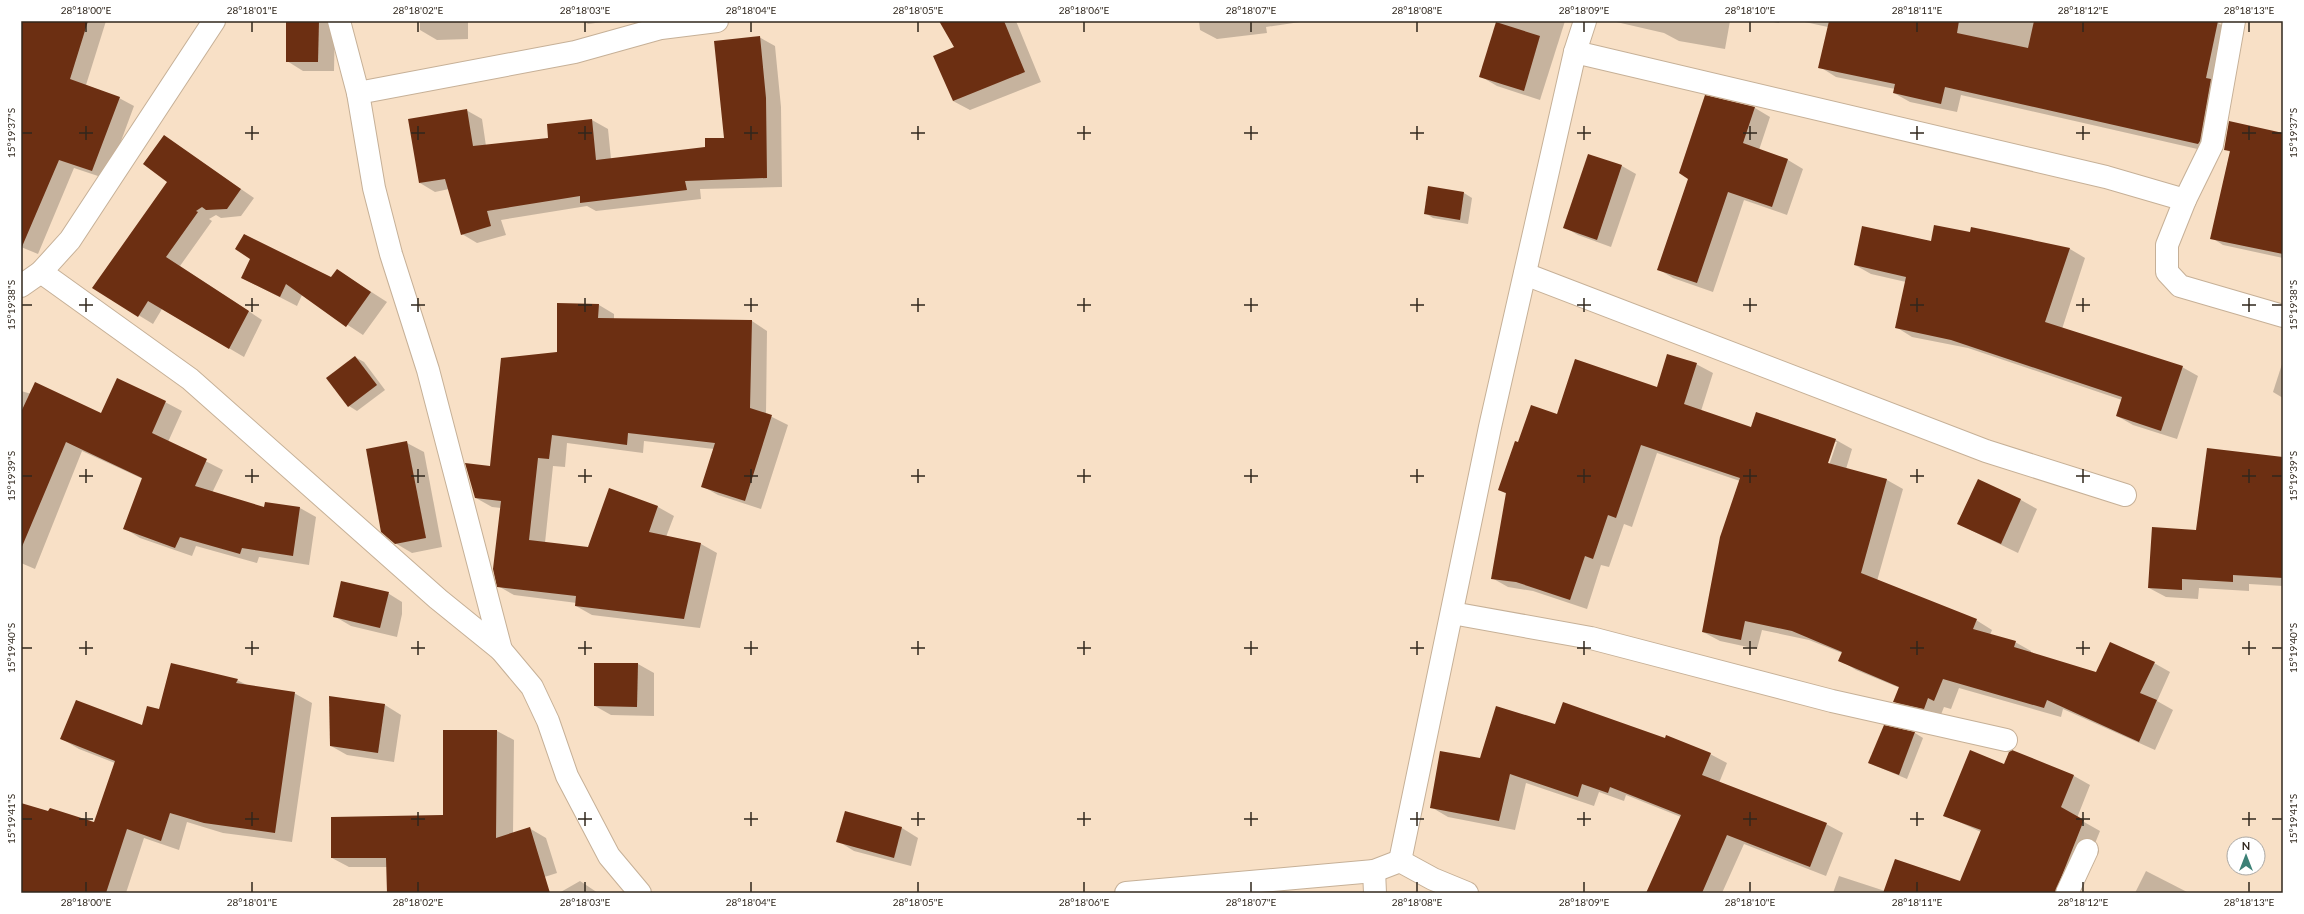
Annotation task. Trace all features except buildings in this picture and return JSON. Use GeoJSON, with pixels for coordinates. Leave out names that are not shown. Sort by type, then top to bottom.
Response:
{"type":"FeatureCollection","features":[{"type":"Feature","properties":{"kind":"street"},"geometry":{"type":"LineString","coordinates":[[21,286],[41,272],[70,240],[214,21]]}},
{"type":"Feature","properties":{"kind":"street"},"geometry":{"type":"LineString","coordinates":[[339,21],[358,93],[374,188],[391,254],[428,370],[501,650]]}},
{"type":"Feature","properties":{"kind":"street"},"geometry":{"type":"LineString","coordinates":[[358,93],[574,52],[661,28],[717,21]]}},
{"type":"Feature","properties":{"kind":"street"},"geometry":{"type":"LineString","coordinates":[[1400,861],[1490,427],[1575,52],[1585,21]]}},
{"type":"Feature","properties":{"kind":"street"},"geometry":{"type":"LineString","coordinates":[[2234,21],[2212,145],[2185,200],[2167,245],[2167,272],[2180,286],[2283,316]]}},
{"type":"Feature","properties":{"kind":"street"},"geometry":{"type":"LineString","coordinates":[[1575,52],[2106,177],[2185,200]]}},
{"type":"Feature","properties":{"kind":"street"},"geometry":{"type":"LineString","coordinates":[[41,272],[190,379],[438,599],[501,650],[532,687],[548,721],[567,776],[609,856],[640,893]]}},
{"type":"Feature","properties":{"kind":"street"},"geometry":{"type":"LineString","coordinates":[[1525,274],[1986,451],[2125,495]]}},
{"type":"Feature","properties":{"kind":"street"},"geometry":{"type":"LineString","coordinates":[[1452,612],[1591,638],[1832,701],[2006,740]]}},
{"type":"Feature","properties":{"kind":"street"},"geometry":{"type":"LineString","coordinates":[[2067,893],[2087,850]]}},
{"type":"Feature","properties":{"kind":"street"},"geometry":{"type":"LineString","coordinates":[[1126,893],[1374,871],[1400,861],[1433,879],[1467,893]]}},
{"type":"Feature","properties":{"kind":"street"},"geometry":{"type":"LineString","coordinates":[[1374,871],[1375,893]]}}]}
